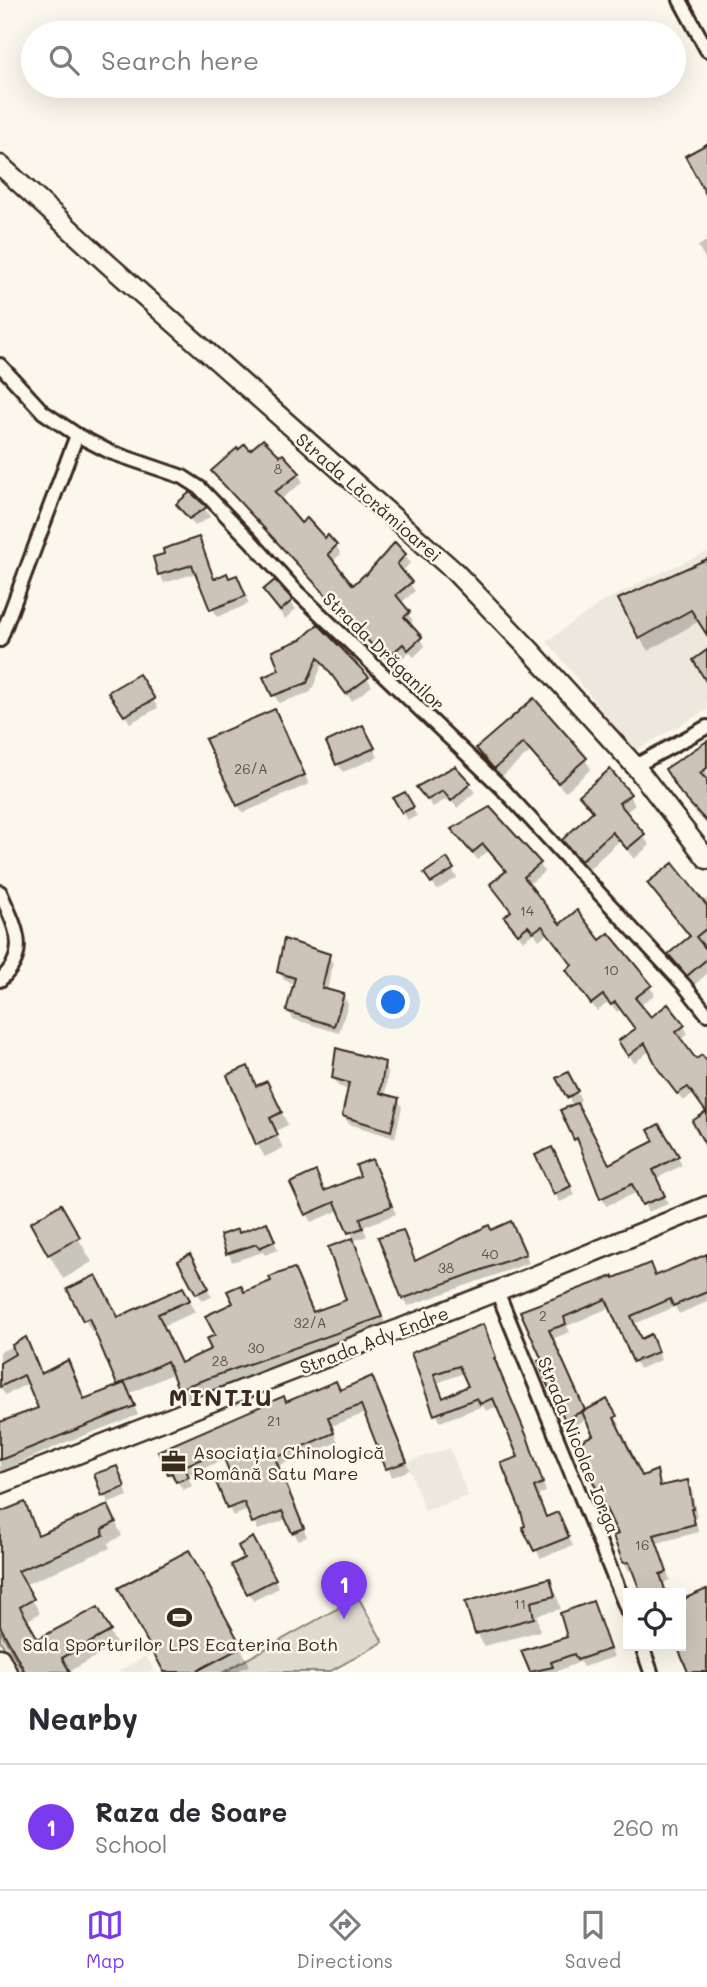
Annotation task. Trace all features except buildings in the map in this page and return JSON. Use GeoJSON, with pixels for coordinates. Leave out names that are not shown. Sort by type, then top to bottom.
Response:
{"type":"FeatureCollection","features":[{"type":"Feature","properties":{"kind":"main road","name":"Strada Lăcrămioarei"},"geometry":{"type":"LineString","coordinates":[[0,165],[454,571],[635,766],[707,859]]}},
{"type":"Feature","properties":{"kind":"main road","name":"Strada Ady Endre"},"geometry":{"type":"LineString","coordinates":[[0,1485],[707,1206]]}},
{"type":"Feature","properties":{"kind":"main road"},"geometry":{"type":"LineString","coordinates":[[0,1658],[7,1672]]}},
{"type":"Feature","properties":{"kind":"street"},"geometry":{"type":"LineString","coordinates":[[680,0],[707,50]]}},
{"type":"Feature","properties":{"kind":"street","name":"Strada Drăganilor"},"geometry":{"type":"LineString","coordinates":[[0,365],[43,412],[77,435],[110,452],[183,477],[200,488],[243,531],[296,592],[500,787],[684,985],[707,1014]]}},
{"type":"Feature","properties":{"kind":"street"},"geometry":{"type":"LineString","coordinates":[[0,640],[77,435]]}},
{"type":"Feature","properties":{"kind":"street"},"geometry":{"type":"LineString","coordinates":[[635,766],[707,727]]}},
{"type":"Feature","properties":{"kind":"street"},"geometry":{"type":"LineString","coordinates":[[0,892],[19,947],[16,962],[0,980]]}},
{"type":"Feature","properties":{"kind":"street","name":"Strada Nicolae Iorga"},"geometry":{"type":"LineString","coordinates":[[497,1291],[623,1600]]}},
{"type":"Feature","properties":{"kind":"street"},"geometry":{"type":"LineString","coordinates":[[644,1651],[651,1672]]}},
{"type":"Feature","properties":{"kind":"shaded area"},"geometry":{"type":"Polygon","coordinates":[[[707,552],[707,710],[634,751],[547,641],[599,604],[707,552]]]}},
{"type":"Feature","properties":{"kind":"shaded area"},"geometry":{"type":"Polygon","coordinates":[[[450,1448],[468,1496],[425,1511],[407,1462],[450,1448]]]}},
{"type":"Feature","properties":{"kind":"shaded area"},"geometry":{"type":"Polygon","coordinates":[[[358,1597],[383,1642],[329,1672],[224,1672],[358,1597]]]}},
{"type":"Feature","properties":{"kind":"shaded area"},"geometry":{"type":"Polygon","coordinates":[[[0,1630],[23,1672],[18,1672],[0,1640],[0,1630]]]}},
{"type":"Feature","properties":{"kind":"shaded area"},"geometry":{"type":"Polygon","coordinates":[[[146,1656],[155,1672],[117,1672],[146,1656]]]}},
{"type":"Feature","properties":{"kind":"place","name":"Asociația Chinologică Română Satu Mare"},"geometry":{"type":"Point","coordinates":[173,1462]}},
{"type":"Feature","properties":{"kind":"place","name":"Sala Sporturilor LPS Ecaterina Both"},"geometry":{"type":"Point","coordinates":[180,1617]}},
{"type":"Feature","properties":{"kind":"place","name":"Raza de Soare"},"geometry":{"type":"Point","coordinates":[344,1619]}},
{"type":"Feature","properties":{"kind":"district","name":"MINTIU"},"geometry":{"type":"Point","coordinates":[221,1396]}}]}
